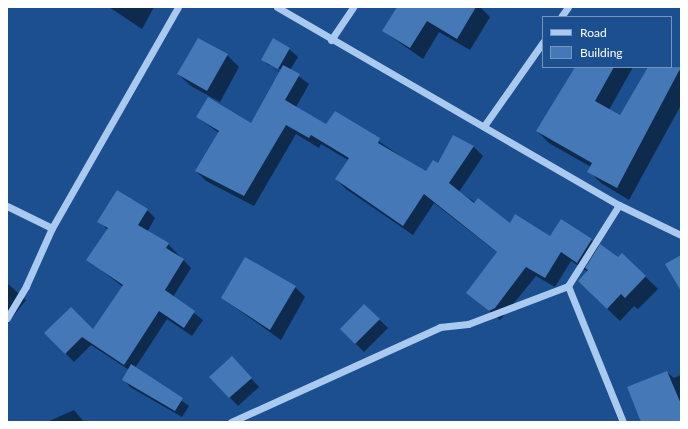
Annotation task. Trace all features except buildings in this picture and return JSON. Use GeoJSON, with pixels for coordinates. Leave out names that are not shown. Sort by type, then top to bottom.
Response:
{"type":"FeatureCollection","features":[{"type":"Feature","properties":{"kind":"street"},"geometry":{"type":"LineString","coordinates":[[7,318],[26,286],[52,228],[178,7]]}},
{"type":"Feature","properties":{"kind":"street"},"geometry":{"type":"LineString","coordinates":[[277,7],[331,40],[484,126],[619,205],[680,231]]}},
{"type":"Feature","properties":{"kind":"street"},"geometry":{"type":"LineString","coordinates":[[331,40],[353,7]]}},
{"type":"Feature","properties":{"kind":"street"},"geometry":{"type":"LineString","coordinates":[[561,16],[568,7]]}},
{"type":"Feature","properties":{"kind":"street"},"geometry":{"type":"LineString","coordinates":[[484,126],[542,43]]}},
{"type":"Feature","properties":{"kind":"street"},"geometry":{"type":"LineString","coordinates":[[231,422],[440,327],[468,324],[568,286],[619,205]]}},
{"type":"Feature","properties":{"kind":"street"},"geometry":{"type":"LineString","coordinates":[[7,206],[52,228]]}},
{"type":"Feature","properties":{"kind":"street"},"geometry":{"type":"LineString","coordinates":[[568,286],[622,422]]}}]}
